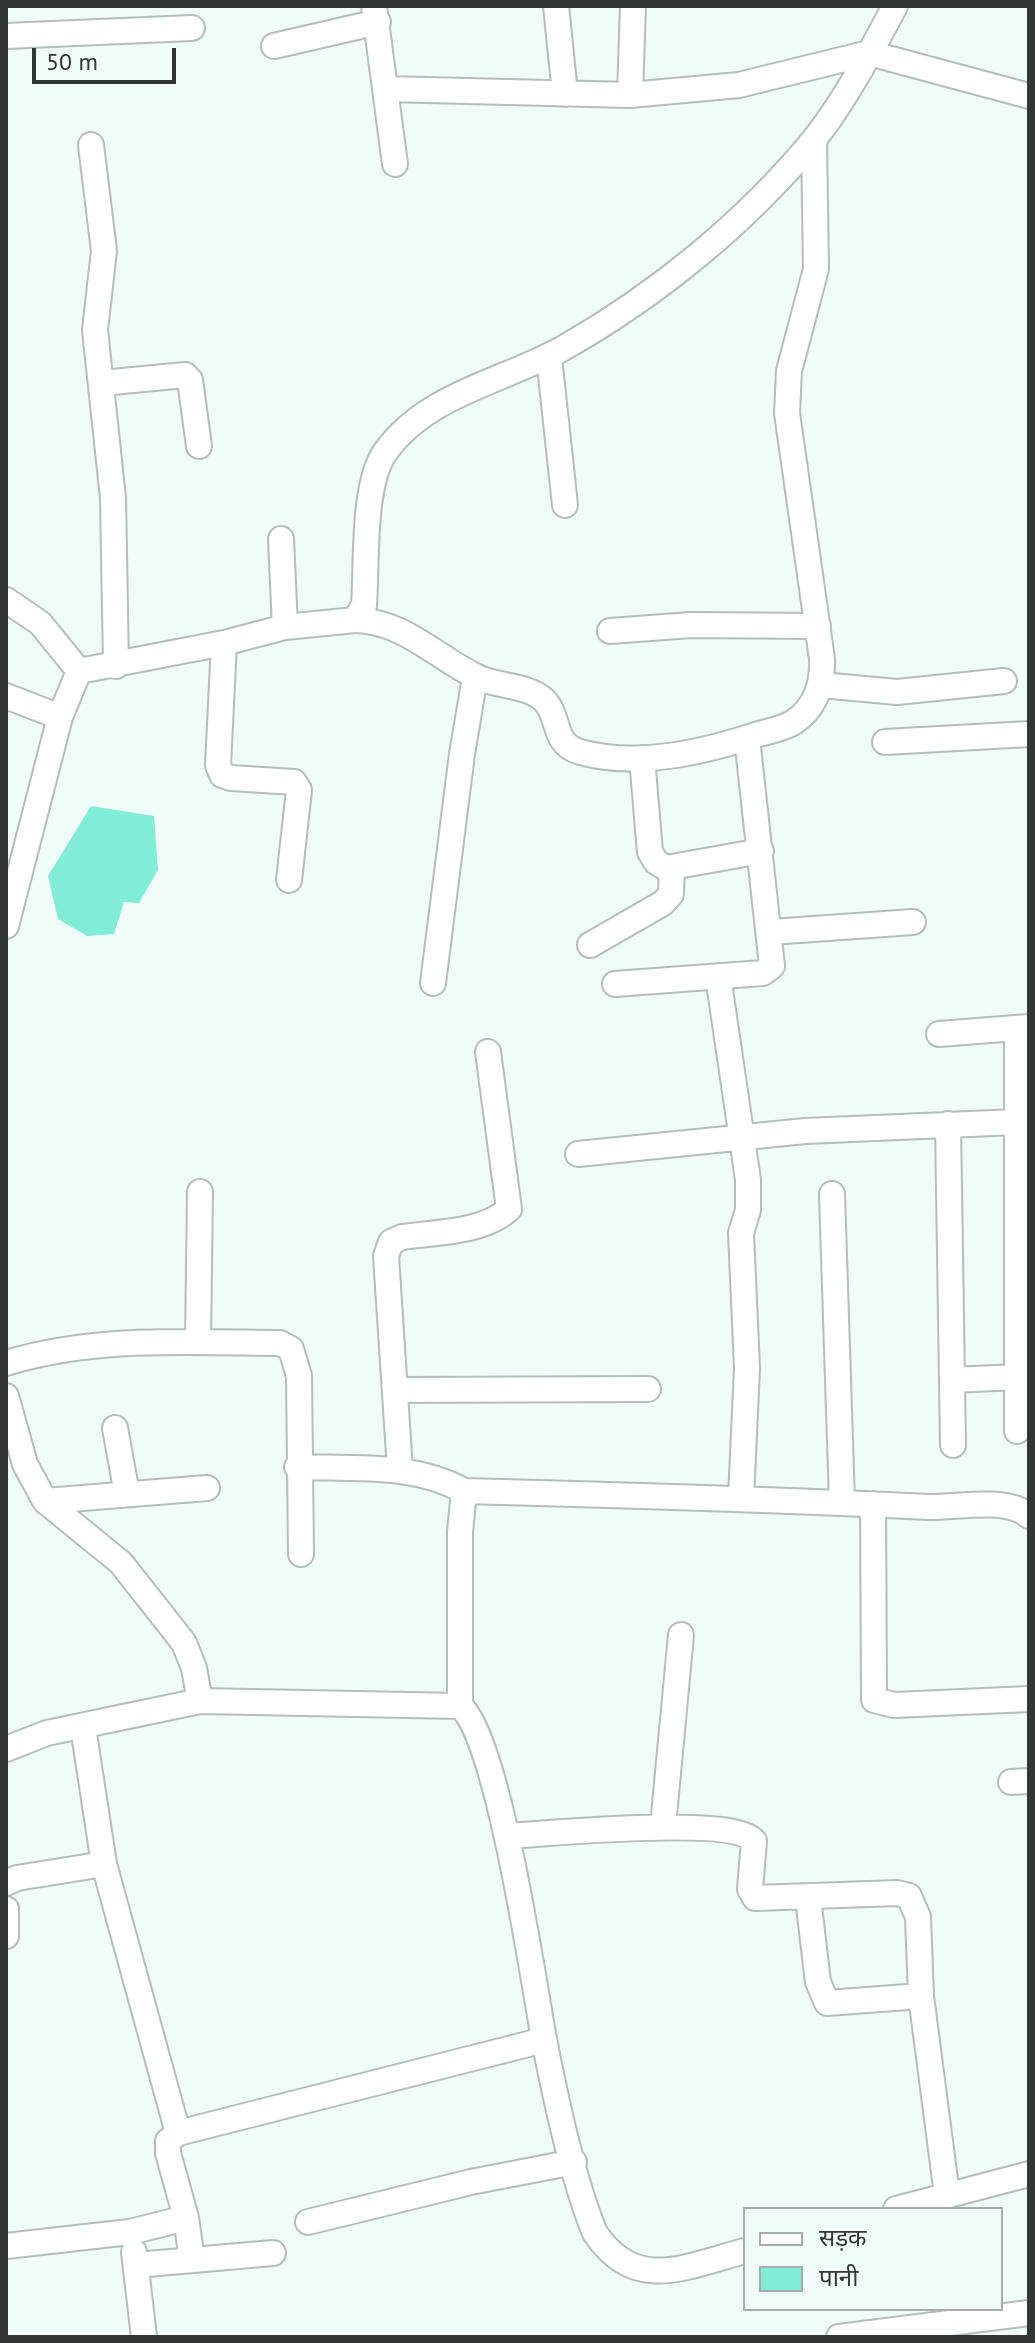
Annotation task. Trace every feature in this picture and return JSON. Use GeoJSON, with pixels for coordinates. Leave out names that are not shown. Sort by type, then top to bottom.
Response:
{"type":"FeatureCollection","features":[{"type":"Feature","properties":{"kind":"street"},"geometry":{"type":"LineString","coordinates":[[556,6],[565,94]]}},
{"type":"Feature","properties":{"kind":"street"},"geometry":{"type":"LineString","coordinates":[[630,95],[633,6]]}},
{"type":"Feature","properties":{"kind":"street"},"geometry":{"type":"LineString","coordinates":[[355,620],[364,605],[372,487],[383,454],[408,424],[466,390],[549,357],[629,311],[743,213],[814,140],[895,6]]}},
{"type":"Feature","properties":{"kind":"street"},"geometry":{"type":"LineString","coordinates":[[274,46],[376,14],[395,164]]}},
{"type":"Feature","properties":{"kind":"street"},"geometry":{"type":"LineString","coordinates":[[6,36],[98,29],[192,28]]}},
{"type":"Feature","properties":{"kind":"street"},"geometry":{"type":"LineString","coordinates":[[386,89],[630,95],[739,85],[869,53],[1029,96]]}},
{"type":"Feature","properties":{"kind":"street"},"geometry":{"type":"LineString","coordinates":[[79,671],[224,643],[285,627],[355,620],[388,625],[453,660],[475,677],[537,695],[552,712],[556,731],[564,744],[571,748],[642,758],[702,752],[793,723],[808,709],[821,685],[818,626],[787,413],[789,371],[816,269],[814,140]]}},
{"type":"Feature","properties":{"kind":"street"},"geometry":{"type":"LineString","coordinates":[[91,145],[104,251],[104,282],[95,330],[113,498],[116,666]]}},
{"type":"Feature","properties":{"kind":"street"},"geometry":{"type":"LineString","coordinates":[[549,357],[565,505]]}},
{"type":"Feature","properties":{"kind":"street"},"geometry":{"type":"LineString","coordinates":[[102,383],[185,375],[190,380],[199,446]]}},
{"type":"Feature","properties":{"kind":"street"},"geometry":{"type":"LineString","coordinates":[[281,539],[285,627]]}},
{"type":"Feature","properties":{"kind":"street"},"geometry":{"type":"LineString","coordinates":[[6,600],[40,623],[79,671]]}},
{"type":"Feature","properties":{"kind":"street"},"geometry":{"type":"LineString","coordinates":[[610,631],[691,625],[818,626]]}},
{"type":"Feature","properties":{"kind":"street"},"geometry":{"type":"LineString","coordinates":[[224,643],[218,765],[222,775],[231,778],[294,782],[299,790],[289,880]]}},
{"type":"Feature","properties":{"kind":"street"},"geometry":{"type":"LineString","coordinates":[[6,926],[60,717],[79,671]]}},
{"type":"Feature","properties":{"kind":"street"},"geometry":{"type":"LineString","coordinates":[[433,983],[462,754],[475,677]]}},
{"type":"Feature","properties":{"kind":"street"},"geometry":{"type":"LineString","coordinates":[[821,685],[897,692],[1004,681]]}},
{"type":"Feature","properties":{"kind":"street"},"geometry":{"type":"LineString","coordinates":[[6,696],[60,717]]}},
{"type":"Feature","properties":{"kind":"street"},"geometry":{"type":"LineString","coordinates":[[885,742],[1029,734]]}},
{"type":"Feature","properties":{"kind":"street"},"geometry":{"type":"LineString","coordinates":[[615,984],[763,973],[772,966],[771,932],[747,738]]}},
{"type":"Feature","properties":{"kind":"street"},"geometry":{"type":"LineString","coordinates":[[642,758],[650,852],[656,862],[672,867],[761,851]]}},
{"type":"Feature","properties":{"kind":"street"},"geometry":{"type":"LineString","coordinates":[[590,945],[663,903],[671,894],[672,867]]}},
{"type":"Feature","properties":{"kind":"street"},"geometry":{"type":"LineString","coordinates":[[771,932],[913,922]]}},
{"type":"Feature","properties":{"kind":"street"},"geometry":{"type":"LineString","coordinates":[[718,976],[748,1180],[748,1210],[741,1233],[747,1368],[741,1498]]}},
{"type":"Feature","properties":{"kind":"street"},"geometry":{"type":"LineString","coordinates":[[939,1034],[1023,1027],[1017,1122],[1023,1195],[1017,1431]]}},
{"type":"Feature","properties":{"kind":"street"},"geometry":{"type":"LineString","coordinates":[[400,1470],[386,1256],[391,1242],[402,1237],[481,1225],[497,1220],[509,1209],[488,1052]]}},
{"type":"Feature","properties":{"kind":"street"},"geometry":{"type":"LineString","coordinates":[[578,1154],[740,1136],[1017,1122]]}},
{"type":"Feature","properties":{"kind":"street"},"geometry":{"type":"LineString","coordinates":[[948,1124],[953,1445]]}},
{"type":"Feature","properties":{"kind":"street"},"geometry":{"type":"LineString","coordinates":[[198,1342],[200,1192]]}},
{"type":"Feature","properties":{"kind":"street"},"geometry":{"type":"LineString","coordinates":[[832,1194],[842,1502]]}},
{"type":"Feature","properties":{"kind":"street"},"geometry":{"type":"LineString","coordinates":[[6,1363],[52,1349],[79,1346],[280,1343],[291,1349],[299,1376],[297,1467],[301,1554]]}},
{"type":"Feature","properties":{"kind":"street"},"geometry":{"type":"LineString","coordinates":[[952,1380],[1017,1377]]}},
{"type":"Feature","properties":{"kind":"street"},"geometry":{"type":"LineString","coordinates":[[397,1390],[648,1389]]}},
{"type":"Feature","properties":{"kind":"street"},"geometry":{"type":"LineString","coordinates":[[6,1396],[25,1464],[45,1501],[121,1563],[184,1643],[194,1668],[200,1701]]}},
{"type":"Feature","properties":{"kind":"street"},"geometry":{"type":"LineString","coordinates":[[115,1428],[127,1494]]}},
{"type":"Feature","properties":{"kind":"street"},"geometry":{"type":"LineString","coordinates":[[297,1467],[400,1470],[446,1481],[464,1491],[1015,1507],[1029,1516]]}},
{"type":"Feature","properties":{"kind":"street"},"geometry":{"type":"LineString","coordinates":[[45,1501],[207,1488]]}},
{"type":"Feature","properties":{"kind":"street"},"geometry":{"type":"LineString","coordinates":[[464,1491],[460,1532],[460,1706],[477,1727],[507,1836],[544,2040],[595,2233],[607,2250],[635,2269],[662,2272],[743,2252]]}},
{"type":"Feature","properties":{"kind":"street"},"geometry":{"type":"LineString","coordinates":[[873,1504],[874,1700],[894,1705],[1029,1699]]}},
{"type":"Feature","properties":{"kind":"street"},"geometry":{"type":"LineString","coordinates":[[663,1826],[681,1635]]}},
{"type":"Feature","properties":{"kind":"street"},"geometry":{"type":"LineString","coordinates":[[6,1749],[47,1733],[200,1701],[460,1706]]}},
{"type":"Feature","properties":{"kind":"street"},"geometry":{"type":"LineString","coordinates":[[83,1727],[104,1864],[178,2133]]}},
{"type":"Feature","properties":{"kind":"street"},"geometry":{"type":"LineString","coordinates":[[507,1836],[663,1826],[750,1837],[755,1850],[750,1889],[755,1898],[897,1893],[909,1896],[918,1917],[921,1996],[947,2195]]}},
{"type":"Feature","properties":{"kind":"street"},"geometry":{"type":"LineString","coordinates":[[6,1883],[17,1878],[104,1864]]}},
{"type":"Feature","properties":{"kind":"street"},"geometry":{"type":"LineString","coordinates":[[808,1898],[818,1982],[827,2003],[921,1996]]}},
{"type":"Feature","properties":{"kind":"street"},"geometry":{"type":"LineString","coordinates":[[6,1909],[6,1936]]}},
{"type":"Feature","properties":{"kind":"street"},"geometry":{"type":"LineString","coordinates":[[192,2260],[186,2218],[168,2153],[168,2141],[178,2133],[544,2040]]}},
{"type":"Feature","properties":{"kind":"street"},"geometry":{"type":"LineString","coordinates":[[308,2222],[471,2182],[574,2162]]}},
{"type":"Feature","properties":{"kind":"street"},"geometry":{"type":"LineString","coordinates":[[903,2207],[1029,2174]]}},
{"type":"Feature","properties":{"kind":"street"},"geometry":{"type":"LineString","coordinates":[[6,2246],[130,2232],[186,2218]]}},
{"type":"Feature","properties":{"kind":"street"},"geometry":{"type":"LineString","coordinates":[[130,2232],[144,2337]]}},
{"type":"Feature","properties":{"kind":"street"},"geometry":{"type":"LineString","coordinates":[[136,2265],[273,2253]]}},
{"type":"Feature","properties":{"kind":"street"},"geometry":{"type":"LineString","coordinates":[[839,2337],[1015,2322]]}},
{"type":"Feature","properties":{"kind":"water"},"geometry":{"type":"Polygon","coordinates":[[[91,806],[154,816],[158,870],[139,903],[124,902],[114,934],[87,936],[58,919],[48,876],[91,806]]]}}]}
